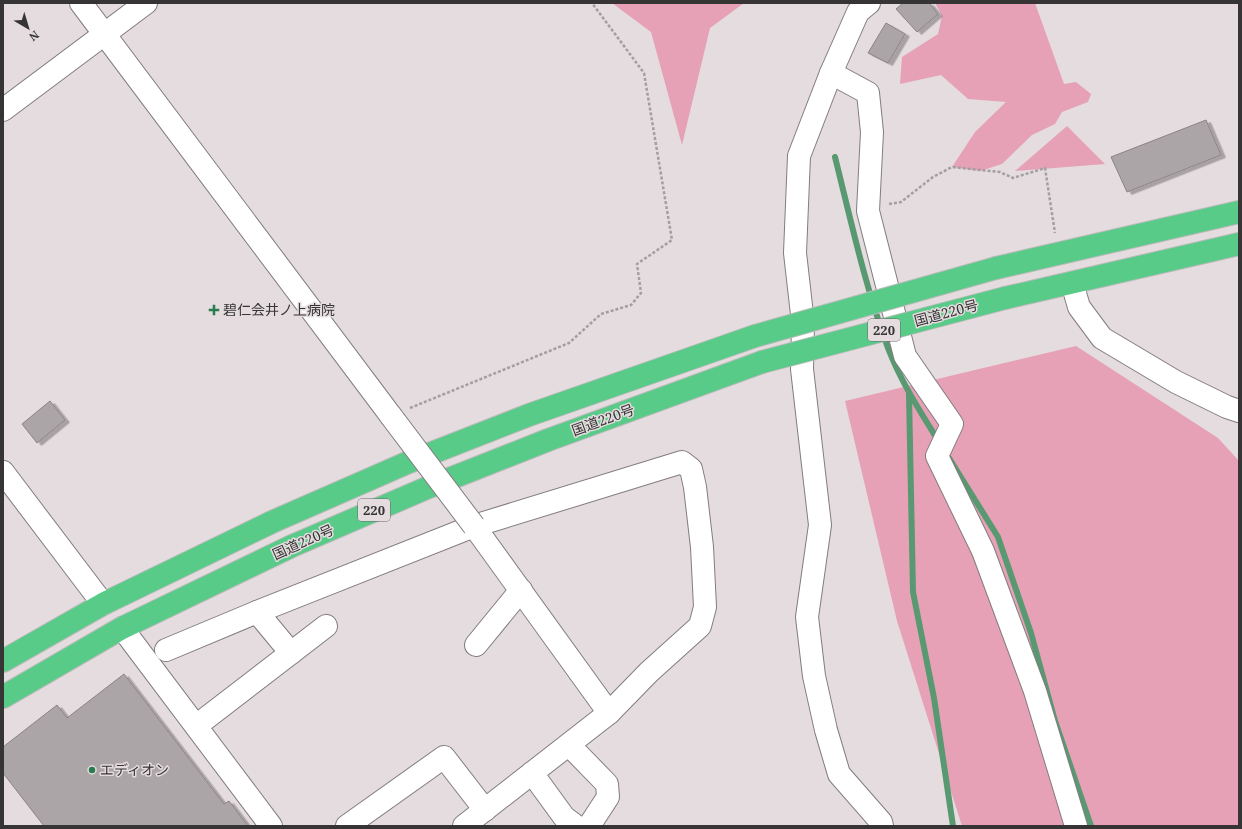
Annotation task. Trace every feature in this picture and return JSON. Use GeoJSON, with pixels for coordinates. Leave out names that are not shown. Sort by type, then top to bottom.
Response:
{"type":"FeatureCollection","features":[{"type":"Feature","properties":{"kind":"highway","name":"国道220号"},"geometry":{"type":"LineString","coordinates":[[3,661],[103,604],[272,522],[409,462],[528,415],[755,336],[996,268],[1239,212]]}},
{"type":"Feature","properties":{"kind":"highway","name":"国道220号"},"geometry":{"type":"LineString","coordinates":[[3,696],[122,628],[292,546],[429,487],[548,440],[762,362],[1006,298],[1239,244]]}},
{"type":"Feature","properties":{"kind":"street"},"geometry":{"type":"LineString","coordinates":[[80,3],[105,33],[474,526],[609,713]]}},
{"type":"Feature","properties":{"kind":"street"},"geometry":{"type":"LineString","coordinates":[[3,110],[146,3]]}},
{"type":"Feature","properties":{"kind":"street"},"geometry":{"type":"LineString","coordinates":[[870,3],[858,12],[831,73],[799,156],[795,253],[803,323],[802,369],[820,525],[807,617],[814,676],[826,730],[839,774],[881,822],[882,826]]}},
{"type":"Feature","properties":{"kind":"street"},"geometry":{"type":"LineString","coordinates":[[831,73],[868,93],[872,132],[868,211],[905,356],[952,424],[937,456],[983,551],[1035,691],[1076,826]]}},
{"type":"Feature","properties":{"kind":"street"},"geometry":{"type":"LineString","coordinates":[[1072,283],[1079,307],[1102,338],[1176,382],[1227,407],[1239,411]]}},
{"type":"Feature","properties":{"kind":"street"},"geometry":{"type":"LineString","coordinates":[[166,650],[257,612],[474,526],[671,464],[682,462],[691,469],[695,487],[702,547],[705,607],[700,626],[649,672],[609,713],[464,826]]}},
{"type":"Feature","properties":{"kind":"street"},"geometry":{"type":"LineString","coordinates":[[3,472],[103,604]]}},
{"type":"Feature","properties":{"kind":"street"},"geometry":{"type":"LineString","coordinates":[[476,645],[520,590]]}},
{"type":"Feature","properties":{"kind":"street"},"geometry":{"type":"LineString","coordinates":[[257,612],[291,654]]}},
{"type":"Feature","properties":{"kind":"street"},"geometry":{"type":"LineString","coordinates":[[196,726],[326,626]]}},
{"type":"Feature","properties":{"kind":"street"},"geometry":{"type":"LineString","coordinates":[[122,628],[271,826]]}},
{"type":"Feature","properties":{"kind":"street"},"geometry":{"type":"LineString","coordinates":[[569,744],[607,784],[608,797],[589,826]]}},
{"type":"Feature","properties":{"kind":"street"},"geometry":{"type":"LineString","coordinates":[[347,826],[444,757],[485,810]]}},
{"type":"Feature","properties":{"kind":"street"},"geometry":{"type":"LineString","coordinates":[[532,773],[564,817],[576,826]]}},
{"type":"Feature","properties":{"kind":"path"},"geometry":{"type":"LineString","coordinates":[[391,416],[569,343],[601,314],[630,305],[641,293],[637,264],[672,240],[644,74],[592,3]]}},
{"type":"Feature","properties":{"kind":"path"},"geometry":{"type":"LineString","coordinates":[[869,187],[888,204],[901,202],[933,177],[952,167],[1000,172],[1013,178],[1045,168],[1056,234]]}},
{"type":"Feature","properties":{"kind":"shaded area"},"geometry":{"type":"Polygon","coordinates":[[[612,3],[744,3],[710,28],[682,145],[651,32],[612,3]]]}},
{"type":"Feature","properties":{"kind":"shaded area"},"geometry":{"type":"Polygon","coordinates":[[[935,3],[1035,3],[1064,84],[1076,82],[1091,94],[1088,102],[1062,112],[1055,124],[1032,135],[1002,164],[980,171],[952,167],[975,132],[1006,102],[968,99],[941,75],[900,84],[902,57],[938,34],[942,16],[935,3]]]}},
{"type":"Feature","properties":{"kind":"shaded area"},"geometry":{"type":"Polygon","coordinates":[[[1067,126],[1105,164],[1015,171],[1067,126]]]}},
{"type":"Feature","properties":{"kind":"shaded area"},"geometry":{"type":"Polygon","coordinates":[[[1076,346],[1218,438],[1239,461],[1239,826],[962,826],[897,621],[845,401],[1076,346]]]}},
{"type":"Feature","properties":{"kind":"building"},"geometry":{"type":"Polygon","coordinates":[[[903,3],[929,3],[938,14],[917,32],[896,9],[903,3]]]}},
{"type":"Feature","properties":{"kind":"building"},"geometry":{"type":"Polygon","coordinates":[[[886,23],[905,34],[888,63],[868,53],[886,23]]]}},
{"type":"Feature","properties":{"kind":"building"},"geometry":{"type":"Polygon","coordinates":[[[1206,120],[1221,155],[1127,192],[1111,157],[1206,120]]]}},
{"type":"Feature","properties":{"kind":"building"},"geometry":{"type":"Polygon","coordinates":[[[50,401],[65,420],[37,443],[22,424],[50,401]]]}},
{"type":"Feature","properties":{"kind":"building"},"geometry":{"type":"Polygon","coordinates":[[[124,674],[224,804],[229,801],[248,826],[44,826],[3,773],[3,747],[57,705],[67,718],[124,674]]]}},
{"type":"Feature","properties":{"kind":"waterway"},"geometry":{"type":"LineString","coordinates":[[835,157],[865,277],[888,348],[905,385],[939,442]]}},
{"type":"Feature","properties":{"kind":"waterway"},"geometry":{"type":"LineString","coordinates":[[909,395],[913,592],[934,698],[953,826]]}},
{"type":"Feature","properties":{"kind":"waterway"},"geometry":{"type":"LineString","coordinates":[[949,458],[998,537],[1031,633],[1055,721],[1091,826]]}},
{"type":"Feature","properties":{"kind":"place","name":"碧仁会井ノ上病院"},"geometry":{"type":"Point","coordinates":[214,310]}},
{"type":"Feature","properties":{"kind":"place","name":"エディオン"},"geometry":{"type":"Point","coordinates":[92,770]}}]}
